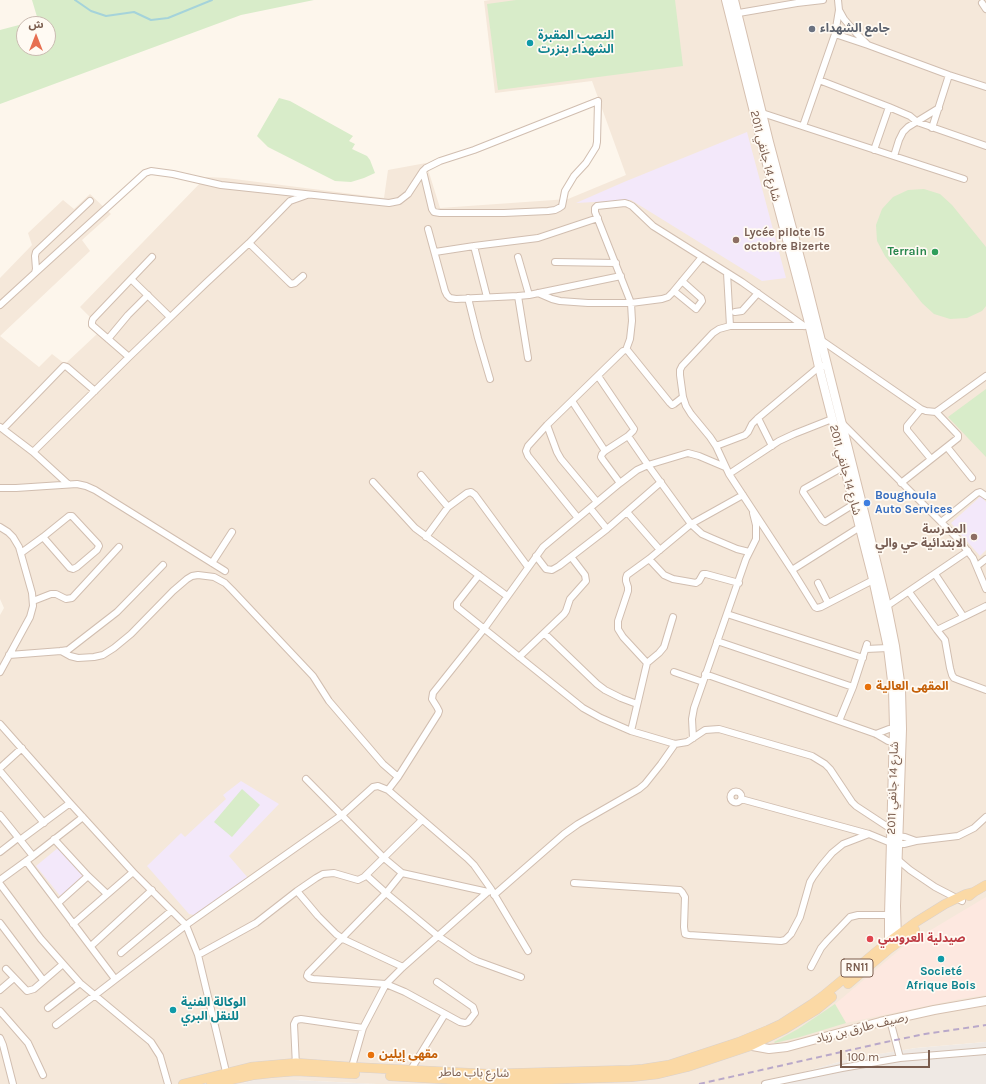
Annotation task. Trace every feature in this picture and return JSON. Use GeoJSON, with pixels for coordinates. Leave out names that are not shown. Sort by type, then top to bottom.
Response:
{"type":"FeatureCollection","features":[{"type":"Feature","properties":{"kind":"main road","name":"شارع 14 جانفي 2011"},"geometry":{"type":"LineString","coordinates":[[726,0],[734,14],[762,113],[810,325],[821,340],[823,366],[832,419],[860,527],[887,606],[895,646],[901,689],[894,838],[891,852],[889,915],[893,942]]}},
{"type":"Feature","properties":{"kind":"main road","name":"شارع 14 جانفي 2011"},"geometry":{"type":"LineString","coordinates":[[734,0],[734,14],[768,168],[810,325],[841,422],[877,578],[894,689],[898,729]]}},
{"type":"Feature","properties":{"kind":"main road","name":"شارع 14 جانفي 2011"},"geometry":{"type":"LineString","coordinates":[[893,942],[898,860],[894,838]]}},
{"type":"Feature","properties":{"kind":"main road","name":"RN11"},"geometry":{"type":"LineString","coordinates":[[739,1042],[768,1030],[794,1016],[812,1004],[931,912],[959,900],[986,885]]}},
{"type":"Feature","properties":{"kind":"main road","name":"RN11"},"geometry":{"type":"LineString","coordinates":[[750,1046],[785,1029],[816,1010],[893,942]]}},
{"type":"Feature","properties":{"kind":"main road","name":"رصيف طارق بن زياد"},"geometry":{"type":"LineString","coordinates":[[739,1042],[750,1046],[769,1049],[787,1047],[890,1020],[986,1000]]}},
{"type":"Feature","properties":{"kind":"main road","name":"شارع باب ماطر"},"geometry":{"type":"LineString","coordinates":[[351,1070],[500,1074],[643,1069],[669,1065],[739,1042]]}},
{"type":"Feature","properties":{"kind":"main road","name":"شارع باب ماطر"},"geometry":{"type":"LineString","coordinates":[[183,1084],[227,1076],[253,1074],[296,1067],[484,1081],[638,1076],[658,1074],[687,1067],[750,1046]]}},
{"type":"Feature","properties":{"kind":"main road","name":"شارع باب ماطر"},"geometry":{"type":"LineString","coordinates":[[212,1084],[227,1076]]}},
{"type":"Feature","properties":{"kind":"street"},"geometry":{"type":"LineString","coordinates":[[734,14],[823,0]]}},
{"type":"Feature","properties":{"kind":"street"},"geometry":{"type":"LineString","coordinates":[[803,126],[835,34],[839,10],[838,0]]}},
{"type":"Feature","properties":{"kind":"street"},"geometry":{"type":"LineString","coordinates":[[982,3],[986,9]]}},
{"type":"Feature","properties":{"kind":"street"},"geometry":{"type":"LineString","coordinates":[[839,10],[857,34],[868,45]]}},
{"type":"Feature","properties":{"kind":"street"},"geometry":{"type":"LineString","coordinates":[[835,34],[986,87]]}},
{"type":"Feature","properties":{"kind":"street"},"geometry":{"type":"LineString","coordinates":[[932,128],[949,75]]}},
{"type":"Feature","properties":{"kind":"street"},"geometry":{"type":"LineString","coordinates":[[819,80],[889,107],[932,128],[986,146]]}},
{"type":"Feature","properties":{"kind":"street"},"geometry":{"type":"LineString","coordinates":[[0,305],[145,172],[151,171],[173,174],[221,185],[389,203],[399,201],[408,194],[423,171],[431,165],[474,150],[598,101],[596,147],[586,163],[574,176],[564,195],[562,206],[557,210],[504,213],[436,213],[430,207],[423,171]]}},
{"type":"Feature","properties":{"kind":"street"},"geometry":{"type":"LineString","coordinates":[[874,150],[889,107]]}},
{"type":"Feature","properties":{"kind":"street"},"geometry":{"type":"LineString","coordinates":[[894,156],[899,140],[908,126],[938,108]]}},
{"type":"Feature","properties":{"kind":"street"},"geometry":{"type":"LineString","coordinates":[[762,113],[964,179]]}},
{"type":"Feature","properties":{"kind":"street"},"geometry":{"type":"LineString","coordinates":[[33,452],[170,317],[249,243],[290,201],[309,194]]}},
{"type":"Feature","properties":{"kind":"street"},"geometry":{"type":"LineString","coordinates":[[35,273],[36,252],[90,201]]}},
{"type":"Feature","properties":{"kind":"street"},"geometry":{"type":"LineString","coordinates":[[578,518],[526,453],[526,448],[547,425],[623,351],[626,350],[630,339],[632,320],[631,303],[595,212],[595,208],[597,206],[624,203],[632,206],[653,226],[810,325]]}},
{"type":"Feature","properties":{"kind":"street"},"geometry":{"type":"LineString","coordinates":[[435,252],[538,238],[598,218]]}},
{"type":"Feature","properties":{"kind":"street"},"geometry":{"type":"LineString","coordinates":[[428,229],[447,295],[450,298],[456,299],[529,295],[621,276]]}},
{"type":"Feature","properties":{"kind":"street"},"geometry":{"type":"LineString","coordinates":[[249,243],[291,284],[295,283],[303,276]]}},
{"type":"Feature","properties":{"kind":"street"},"geometry":{"type":"LineString","coordinates":[[474,246],[487,297]]}},
{"type":"Feature","properties":{"kind":"street"},"geometry":{"type":"LineString","coordinates":[[128,358],[92,325],[92,320],[152,257]]}},
{"type":"Feature","properties":{"kind":"street"},"geometry":{"type":"LineString","coordinates":[[518,257],[529,295]]}},
{"type":"Feature","properties":{"kind":"street"},"geometry":{"type":"LineString","coordinates":[[538,293],[560,301],[631,303],[662,299],[668,297],[674,291],[702,257]]}},
{"type":"Feature","properties":{"kind":"street"},"geometry":{"type":"LineString","coordinates":[[555,262],[616,263]]}},
{"type":"Feature","properties":{"kind":"street"},"geometry":{"type":"LineString","coordinates":[[726,273],[730,326]]}},
{"type":"Feature","properties":{"kind":"street"},"geometry":{"type":"LineString","coordinates":[[132,279],[170,317]]}},
{"type":"Feature","properties":{"kind":"street"},"geometry":{"type":"LineString","coordinates":[[674,291],[696,310],[702,302],[701,298],[682,281]]}},
{"type":"Feature","properties":{"kind":"street"},"geometry":{"type":"LineString","coordinates":[[734,312],[742,311],[758,293]]}},
{"type":"Feature","properties":{"kind":"street"},"geometry":{"type":"LineString","coordinates":[[108,339],[148,295]]}},
{"type":"Feature","properties":{"kind":"street"},"geometry":{"type":"LineString","coordinates":[[518,296],[528,358]]}},
{"type":"Feature","properties":{"kind":"street"},"geometry":{"type":"LineString","coordinates":[[468,298],[490,378]]}},
{"type":"Feature","properties":{"kind":"street"},"geometry":{"type":"LineString","coordinates":[[810,325],[723,327],[714,333],[682,366],[680,375],[683,397],[686,406],[716,446],[729,474],[815,607],[817,608],[828,603],[877,578]]}},
{"type":"Feature","properties":{"kind":"street"},"geometry":{"type":"LineString","coordinates":[[821,340],[921,409],[931,413],[936,412],[986,376]]}},
{"type":"Feature","properties":{"kind":"street"},"geometry":{"type":"LineString","coordinates":[[626,350],[672,405],[683,397]]}},
{"type":"Feature","properties":{"kind":"street"},"geometry":{"type":"LineString","coordinates":[[68,484],[33,452],[2,428],[64,366],[96,391]]}},
{"type":"Feature","properties":{"kind":"street"},"geometry":{"type":"LineString","coordinates":[[716,446],[746,435],[752,424],[758,418],[823,366]]}},
{"type":"Feature","properties":{"kind":"street"},"geometry":{"type":"LineString","coordinates":[[598,376],[634,429],[628,436],[605,451],[601,457],[620,483]]}},
{"type":"Feature","properties":{"kind":"street"},"geometry":{"type":"LineString","coordinates":[[572,401],[605,451]]}},
{"type":"Feature","properties":{"kind":"street"},"geometry":{"type":"LineString","coordinates":[[921,409],[907,426],[907,430],[931,459]]}},
{"type":"Feature","properties":{"kind":"street"},"geometry":{"type":"LineString","coordinates":[[901,483],[958,438],[958,436],[936,412]]}},
{"type":"Feature","properties":{"kind":"street"},"geometry":{"type":"LineString","coordinates":[[758,418],[772,446]]}},
{"type":"Feature","properties":{"kind":"street"},"geometry":{"type":"LineString","coordinates":[[729,474],[772,446],[794,434],[832,419]]}},
{"type":"Feature","properties":{"kind":"street"},"geometry":{"type":"LineString","coordinates":[[841,422],[968,551],[986,589]]}},
{"type":"Feature","properties":{"kind":"street"},"geometry":{"type":"LineString","coordinates":[[547,425],[561,459],[597,502]]}},
{"type":"Feature","properties":{"kind":"street"},"geometry":{"type":"LineString","coordinates":[[628,436],[691,524],[702,534],[710,538],[737,549],[749,552]]}},
{"type":"Feature","properties":{"kind":"street"},"geometry":{"type":"LineString","coordinates":[[947,447],[972,478]]}},
{"type":"Feature","properties":{"kind":"street"},"geometry":{"type":"LineString","coordinates":[[388,790],[398,777],[438,714],[438,707],[432,699],[433,693],[484,628],[543,547],[620,483],[638,470],[648,465],[688,453],[725,467]]}},
{"type":"Feature","properties":{"kind":"street"},"geometry":{"type":"LineString","coordinates":[[845,466],[804,489],[803,492],[822,520],[825,522],[854,504]]}},
{"type":"Feature","properties":{"kind":"street"},"geometry":{"type":"LineString","coordinates":[[421,475],[448,507]]}},
{"type":"Feature","properties":{"kind":"street"},"geometry":{"type":"LineString","coordinates":[[373,482],[415,528],[507,596]]}},
{"type":"Feature","properties":{"kind":"street"},"geometry":{"type":"LineString","coordinates":[[536,556],[544,567],[549,570],[559,566],[572,558],[608,529],[661,482]]}},
{"type":"Feature","properties":{"kind":"street"},"geometry":{"type":"LineString","coordinates":[[0,488],[82,484],[91,488],[225,571]]}},
{"type":"Feature","properties":{"kind":"street"},"geometry":{"type":"LineString","coordinates":[[426,537],[448,507],[467,493],[471,492],[528,567]]}},
{"type":"Feature","properties":{"kind":"street"},"geometry":{"type":"LineString","coordinates":[[941,522],[977,492],[980,492],[986,496]]}},
{"type":"Feature","properties":{"kind":"street"},"geometry":{"type":"LineString","coordinates":[[647,663],[623,637],[617,626],[628,591],[626,578],[630,572],[650,559],[691,524],[743,495]]}},
{"type":"Feature","properties":{"kind":"street"},"geometry":{"type":"LineString","coordinates":[[590,508],[608,529]]}},
{"type":"Feature","properties":{"kind":"street"},"geometry":{"type":"LineString","coordinates":[[693,738],[693,713],[749,552],[754,544],[756,532],[752,509]]}},
{"type":"Feature","properties":{"kind":"street"},"geometry":{"type":"LineString","coordinates":[[627,512],[660,550]]}},
{"type":"Feature","properties":{"kind":"street"},"geometry":{"type":"LineString","coordinates":[[21,553],[43,537],[67,516],[72,516],[99,546],[97,550],[77,567],[72,569],[43,537]]}},
{"type":"Feature","properties":{"kind":"street"},"geometry":{"type":"LineString","coordinates":[[0,527],[13,537],[21,553],[33,601],[30,617],[9,655],[2,661],[0,672]]}},
{"type":"Feature","properties":{"kind":"street"},"geometry":{"type":"LineString","coordinates":[[792,570],[860,527]]}},
{"type":"Feature","properties":{"kind":"street"},"geometry":{"type":"LineString","coordinates":[[212,563],[232,532]]}},
{"type":"Feature","properties":{"kind":"street"},"geometry":{"type":"LineString","coordinates":[[33,601],[51,594],[56,594],[66,599],[72,598],[119,547]]}},
{"type":"Feature","properties":{"kind":"street"},"geometry":{"type":"LineString","coordinates":[[887,606],[968,551]]}},
{"type":"Feature","properties":{"kind":"street"},"geometry":{"type":"LineString","coordinates":[[519,657],[564,614],[570,599],[586,581],[585,575],[572,558]]}},
{"type":"Feature","properties":{"kind":"street"},"geometry":{"type":"LineString","coordinates":[[650,559],[664,575],[673,579],[696,583],[703,574],[706,574],[738,583]]}},
{"type":"Feature","properties":{"kind":"street"},"geometry":{"type":"LineString","coordinates":[[976,566],[986,559]]}},
{"type":"Feature","properties":{"kind":"street"},"geometry":{"type":"LineString","coordinates":[[9,655],[61,652],[68,650],[117,612],[163,565]]}},
{"type":"Feature","properties":{"kind":"street"},"geometry":{"type":"LineString","coordinates":[[935,574],[963,616]]}},
{"type":"Feature","properties":{"kind":"street"},"geometry":{"type":"LineString","coordinates":[[61,652],[78,658],[94,658],[103,655],[131,634],[172,590],[187,579],[198,575],[214,577],[225,583],[313,676],[329,701],[383,764],[398,777]]}},
{"type":"Feature","properties":{"kind":"street"},"geometry":{"type":"LineString","coordinates":[[479,575],[456,606],[584,708],[631,731],[675,744],[687,742],[706,730],[719,729],[812,756],[830,769],[852,802],[894,838]]}},
{"type":"Feature","properties":{"kind":"street"},"geometry":{"type":"LineString","coordinates":[[818,583],[828,603]]}},
{"type":"Feature","properties":{"kind":"street"},"geometry":{"type":"LineString","coordinates":[[909,592],[945,640],[950,668],[954,678],[986,690]]}},
{"type":"Feature","properties":{"kind":"street"},"geometry":{"type":"LineString","coordinates":[[937,630],[986,606]]}},
{"type":"Feature","properties":{"kind":"street"},"geometry":{"type":"LineString","coordinates":[[727,614],[863,658]]}},
{"type":"Feature","properties":{"kind":"street"},"geometry":{"type":"LineString","coordinates":[[631,731],[647,663],[664,647],[673,617]]}},
{"type":"Feature","properties":{"kind":"street"},"geometry":{"type":"LineString","coordinates":[[544,633],[597,684],[605,690],[637,704]]}},
{"type":"Feature","properties":{"kind":"street"},"geometry":{"type":"LineString","coordinates":[[717,641],[853,687]]}},
{"type":"Feature","properties":{"kind":"street"},"geometry":{"type":"LineString","coordinates":[[839,721],[867,647],[888,648]]}},
{"type":"Feature","properties":{"kind":"street"},"geometry":{"type":"LineString","coordinates":[[674,672],[703,682]]}},
{"type":"Feature","properties":{"kind":"street"},"geometry":{"type":"LineString","coordinates":[[706,674],[876,734],[888,740],[898,742]]}},
{"type":"Feature","properties":{"kind":"street"},"geometry":{"type":"LineString","coordinates":[[0,724],[133,872],[186,925],[198,955],[227,1076]]}},
{"type":"Feature","properties":{"kind":"street"},"geometry":{"type":"LineString","coordinates":[[876,734],[889,729],[898,729]]}},
{"type":"Feature","properties":{"kind":"street"},"geometry":{"type":"LineString","coordinates":[[351,1070],[364,1028],[386,984],[438,936],[564,834],[578,824],[639,789],[645,784],[661,764],[675,744]]}},
{"type":"Feature","properties":{"kind":"street"},"geometry":{"type":"LineString","coordinates":[[0,768],[22,748]]}},
{"type":"Feature","properties":{"kind":"street"},"geometry":{"type":"LineString","coordinates":[[0,771],[44,823]]}},
{"type":"Feature","properties":{"kind":"street"},"geometry":{"type":"LineString","coordinates":[[306,778],[384,858],[402,873],[491,892]]}},
{"type":"Feature","properties":{"kind":"street"},"geometry":{"type":"LineString","coordinates":[[56,1025],[186,925],[342,816],[373,787],[378,786],[388,790],[474,865],[528,951]]}},
{"type":"Feature","properties":{"kind":"street"},"geometry":{"type":"LineString","coordinates":[[741,799],[880,838],[894,838],[910,843],[958,836],[974,828],[986,817]]}},
{"type":"Feature","properties":{"kind":"street"},"geometry":{"type":"LineString","coordinates":[[0,852],[44,823],[70,803]]}},
{"type":"Feature","properties":{"kind":"street"},"geometry":{"type":"LineString","coordinates":[[0,815],[33,856]]}},
{"type":"Feature","properties":{"kind":"street"},"geometry":{"type":"LineString","coordinates":[[0,880],[83,817]]}},
{"type":"Feature","properties":{"kind":"street"},"geometry":{"type":"LineString","coordinates":[[198,955],[252,926],[297,891],[323,874],[334,873],[358,880],[361,879],[422,820]]}},
{"type":"Feature","properties":{"kind":"street"},"geometry":{"type":"LineString","coordinates":[[0,827],[6,823]]}},
{"type":"Feature","properties":{"kind":"street"},"geometry":{"type":"LineString","coordinates":[[574,883],[680,890],[685,898],[685,934],[781,941],[785,940],[791,934],[800,918],[810,882],[821,866],[832,853],[843,844],[869,834]]}},
{"type":"Feature","properties":{"kind":"street"},"geometry":{"type":"LineString","coordinates":[[54,839],[107,894]]}},
{"type":"Feature","properties":{"kind":"street"},"geometry":{"type":"LineString","coordinates":[[891,852],[898,860],[922,879],[944,893],[959,900]]}},
{"type":"Feature","properties":{"kind":"street"},"geometry":{"type":"LineString","coordinates":[[26,861],[115,979]]}},
{"type":"Feature","properties":{"kind":"street"},"geometry":{"type":"LineString","coordinates":[[73,924],[133,872]]}},
{"type":"Feature","properties":{"kind":"street"},"geometry":{"type":"LineString","coordinates":[[402,873],[386,893],[343,939],[308,973],[308,977],[313,979],[386,984],[405,992],[460,1022],[465,1023],[471,1019],[475,1010],[472,1006],[437,982]]}},
{"type":"Feature","properties":{"kind":"street"},"geometry":{"type":"LineString","coordinates":[[366,875],[438,936],[477,961],[521,977]]}},
{"type":"Feature","properties":{"kind":"street"},"geometry":{"type":"LineString","coordinates":[[58,903],[88,876]]}},
{"type":"Feature","properties":{"kind":"street"},"geometry":{"type":"LineString","coordinates":[[0,884],[63,964],[80,983],[152,1042],[160,1056],[168,1084]]}},
{"type":"Feature","properties":{"kind":"street"},"geometry":{"type":"LineString","coordinates":[[90,946],[152,890]]}},
{"type":"Feature","properties":{"kind":"street"},"geometry":{"type":"LineString","coordinates":[[297,891],[328,926],[343,939],[403,967]]}},
{"type":"Feature","properties":{"kind":"street"},"geometry":{"type":"LineString","coordinates":[[121,953],[172,911]]}},
{"type":"Feature","properties":{"kind":"street"},"geometry":{"type":"LineString","coordinates":[[812,967],[821,948],[850,917],[858,915],[889,915]]}},
{"type":"Feature","properties":{"kind":"street"},"geometry":{"type":"LineString","coordinates":[[0,923],[43,980]]}},
{"type":"Feature","properties":{"kind":"street"},"geometry":{"type":"LineString","coordinates":[[6,969],[27,991],[34,988],[63,964]]}},
{"type":"Feature","properties":{"kind":"street"},"geometry":{"type":"LineString","coordinates":[[0,990],[14,978]]}},
{"type":"Feature","properties":{"kind":"street"},"geometry":{"type":"LineString","coordinates":[[48,1008],[80,983]]}},
{"type":"Feature","properties":{"kind":"street"},"geometry":{"type":"LineString","coordinates":[[0,1012],[28,1043],[43,1074]]}},
{"type":"Feature","properties":{"kind":"street"},"geometry":{"type":"LineString","coordinates":[[410,1071],[445,1014]]}},
{"type":"Feature","properties":{"kind":"street"},"geometry":{"type":"LineString","coordinates":[[296,1067],[294,1024],[296,1020],[301,1019],[364,1028]]}},
{"type":"Feature","properties":{"kind":"street"},"geometry":{"type":"LineString","coordinates":[[890,1020],[900,1058]]}},
{"type":"Feature","properties":{"kind":"street"},"geometry":{"type":"LineString","coordinates":[[0,1038],[13,1084]]}},
{"type":"Feature","properties":{"kind":"street"},"geometry":{"type":"LineString","coordinates":[[765,1084],[900,1058],[986,1051]]}},
{"type":"Feature","properties":{"kind":"shaded area"},"geometry":{"type":"Polygon","coordinates":[[[986,0],[986,1042],[916,1048],[849,1059],[759,1084],[377,1084],[294,1080],[255,1080],[240,1084],[0,1084],[0,615],[4,608],[0,599],[0,336],[39,367],[52,354],[65,364],[97,334],[88,326],[90,317],[80,307],[206,177],[226,178],[384,198],[388,170],[426,163],[440,208],[568,199],[626,175],[592,81],[495,93],[484,1],[986,0]]]}},
{"type":"Feature","properties":{"kind":"shaded area","name":"Lycée pilote 15 octobre Bizerte"},"geometry":{"type":"Polygon","coordinates":[[[747,132],[786,278],[762,281],[631,200],[576,203],[624,182],[747,132]]]}},
{"type":"Feature","properties":{"kind":"shaded area"},"geometry":{"type":"Polygon","coordinates":[[[90,194],[111,214],[82,240],[90,251],[0,336],[0,278],[32,245],[28,233],[63,200],[74,209],[90,194]]]}},
{"type":"Feature","properties":{"kind":"shaded area","name":"المدرسة الابتدائية حي والي"},"geometry":{"type":"Polygon","coordinates":[[[981,496],[986,502],[986,550],[980,556],[951,523],[981,496]]]}},
{"type":"Feature","properties":{"kind":"shaded area"},"geometry":{"type":"Polygon","coordinates":[[[241,781],[279,804],[229,856],[248,878],[194,915],[189,914],[147,866],[181,833],[185,837],[226,799],[223,795],[241,781]]]}},
{"type":"Feature","properties":{"kind":"shaded area"},"geometry":{"type":"Polygon","coordinates":[[[59,847],[86,880],[61,897],[36,866],[59,847]]]}},
{"type":"Feature","properties":{"kind":"shaded area"},"geometry":{"type":"Polygon","coordinates":[[[986,897],[986,995],[846,1023],[835,1004],[904,946],[986,897]]]}},
{"type":"Feature","properties":{"kind":"shaded area"},"geometry":{"type":"Polygon","coordinates":[[[986,1042],[986,1084],[759,1084],[849,1059],[916,1048],[986,1042]]]}},
{"type":"Feature","properties":{"kind":"shaded area"},"geometry":{"type":"Polygon","coordinates":[[[255,1080],[294,1080],[377,1084],[240,1084],[255,1080]]]}},
{"type":"Feature","properties":{"kind":"green space"},"geometry":{"type":"Polygon","coordinates":[[[32,0],[314,0],[241,15],[0,104],[0,30],[16,26],[16,56],[56,56],[56,16],[37,16],[32,0]]]}},
{"type":"Feature","properties":{"kind":"green space"},"geometry":{"type":"Polygon","coordinates":[[[516,0],[675,0],[683,66],[498,90],[487,4],[516,0]]]}},
{"type":"Feature","properties":{"kind":"green space"},"geometry":{"type":"Polygon","coordinates":[[[279,98],[290,101],[353,136],[349,141],[355,144],[352,149],[367,156],[375,173],[351,182],[335,181],[268,147],[257,136],[279,98]]]}},
{"type":"Feature","properties":{"kind":"green space"},"geometry":{"type":"Polygon","coordinates":[[[924,189],[940,194],[952,205],[986,247],[986,306],[982,311],[967,318],[950,319],[934,314],[922,303],[885,256],[877,241],[876,225],[882,209],[893,197],[908,190],[924,189]]]}},
{"type":"Feature","properties":{"kind":"green space"},"geometry":{"type":"Polygon","coordinates":[[[986,389],[986,457],[948,417],[986,389]]]}},
{"type":"Feature","properties":{"kind":"green space"},"geometry":{"type":"Polygon","coordinates":[[[242,789],[260,805],[232,837],[214,822],[242,789]]]}},
{"type":"Feature","properties":{"kind":"green space"},"geometry":{"type":"Polygon","coordinates":[[[835,1004],[846,1023],[800,1037],[774,1042],[798,1029],[835,1004]]]}},
{"type":"Feature","properties":{"kind":"waterway"},"geometry":{"type":"LineString","coordinates":[[75,0],[91,11],[106,16],[134,12],[151,20],[168,18],[212,0]]}},
{"type":"Feature","properties":{"kind":"railway"},"geometry":{"type":"LineString","coordinates":[[699,1084],[886,1042],[925,1034],[986,1025]]}},
{"type":"Feature","properties":{"kind":"place","name":"جامع الشهداء"},"geometry":{"type":"Point","coordinates":[812,29]}},
{"type":"Feature","properties":{"kind":"place","name":"النصب المقبرة الشهداء بنزرت"},"geometry":{"type":"Point","coordinates":[530,43]}},
{"type":"Feature","properties":{"kind":"place","name":"Lycée pilote 15 octobre Bizerte"},"geometry":{"type":"Point","coordinates":[736,240]}},
{"type":"Feature","properties":{"kind":"place","name":"Terrain"},"geometry":{"type":"Point","coordinates":[935,252]}},
{"type":"Feature","properties":{"kind":"place","name":"Boughoula Auto Services"},"geometry":{"type":"Point","coordinates":[867,503]}},
{"type":"Feature","properties":{"kind":"place","name":"المدرسة الابتدائية حي والي"},"geometry":{"type":"Point","coordinates":[974,537]}},
{"type":"Feature","properties":{"kind":"place","name":"المقهى العالية"},"geometry":{"type":"Point","coordinates":[868,687]}},
{"type":"Feature","properties":{"kind":"place","name":"صيدلية العروسي"},"geometry":{"type":"Point","coordinates":[870,939]}},
{"type":"Feature","properties":{"kind":"place","name":"Societé Afrique Bois"},"geometry":{"type":"Point","coordinates":[941,959]}},
{"type":"Feature","properties":{"kind":"place","name":"الوكالة الفنية للنقل البري"},"geometry":{"type":"Point","coordinates":[173,1010]}},
{"type":"Feature","properties":{"kind":"place","name":"مقهى إيلين"},"geometry":{"type":"Point","coordinates":[371,1055]}}]}
